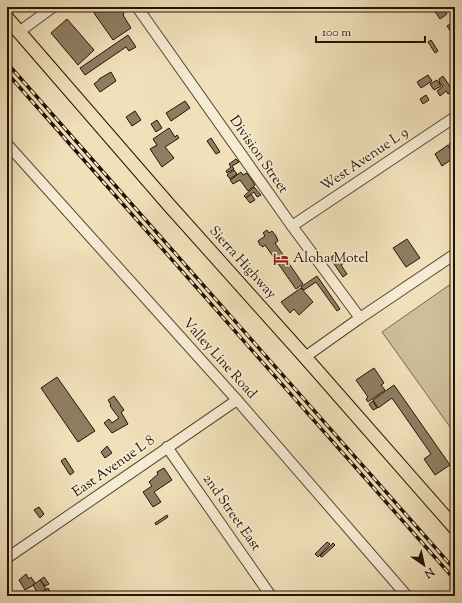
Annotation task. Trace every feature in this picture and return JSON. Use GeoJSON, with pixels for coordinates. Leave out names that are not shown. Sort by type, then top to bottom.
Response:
{"type":"FeatureCollection","features":[{"type":"Feature","properties":{"kind":"main road","name":"Sierra Highway"},"geometry":{"type":"LineString","coordinates":[[7,18],[169,205],[305,356],[455,528]]}},
{"type":"Feature","properties":{"kind":"street"},"geometry":{"type":"LineString","coordinates":[[19,32],[52,7]]}},
{"type":"Feature","properties":{"kind":"street","name":"Division Street"},"geometry":{"type":"LineString","coordinates":[[137,7],[292,226],[360,318]]}},
{"type":"Feature","properties":{"kind":"street","name":"West Avenue L 9"},"geometry":{"type":"LineString","coordinates":[[292,226],[455,117]]}},
{"type":"Feature","properties":{"kind":"street","name":"Valley Line Road"},"geometry":{"type":"LineString","coordinates":[[7,144],[237,400],[407,596]]}},
{"type":"Feature","properties":{"kind":"street"},"geometry":{"type":"LineString","coordinates":[[305,356],[455,254]]}},
{"type":"Feature","properties":{"kind":"street","name":"East Avenue L 8"},"geometry":{"type":"LineString","coordinates":[[7,558],[237,400]]}},
{"type":"Feature","properties":{"kind":"street","name":"2nd Street East"},"geometry":{"type":"LineString","coordinates":[[167,447],[271,596]]}},
{"type":"Feature","properties":{"kind":"shaded area"},"geometry":{"type":"Polygon","coordinates":[[[455,281],[455,434],[382,332],[455,281]]]}},
{"type":"Feature","properties":{"kind":"building"},"geometry":{"type":"Polygon","coordinates":[[[103,7],[117,7],[124,14],[123,15],[131,28],[113,40],[94,13],[103,7]]]}},
{"type":"Feature","properties":{"kind":"building"},"geometry":{"type":"Polygon","coordinates":[[[432,7],[442,7],[447,14],[440,19],[432,7]]]}},
{"type":"Feature","properties":{"kind":"building"},"geometry":{"type":"Polygon","coordinates":[[[67,19],[94,50],[78,65],[51,33],[67,19]]]}},
{"type":"Feature","properties":{"kind":"building"},"geometry":{"type":"Polygon","coordinates":[[[453,22],[455,25],[455,38],[447,26],[453,22]]]}},
{"type":"Feature","properties":{"kind":"building"},"geometry":{"type":"Polygon","coordinates":[[[128,35],[136,47],[129,51],[126,47],[85,75],[80,68],[128,35]]]}},
{"type":"Feature","properties":{"kind":"building"},"geometry":{"type":"Polygon","coordinates":[[[431,40],[438,51],[435,53],[428,42],[431,40]]]}},
{"type":"Feature","properties":{"kind":"building"},"geometry":{"type":"Polygon","coordinates":[[[111,72],[116,81],[100,92],[94,84],[99,79],[111,72]]]}},
{"type":"Feature","properties":{"kind":"building"},"geometry":{"type":"Polygon","coordinates":[[[428,75],[432,81],[421,88],[417,82],[428,75]]]}},
{"type":"Feature","properties":{"kind":"building"},"geometry":{"type":"Polygon","coordinates":[[[443,76],[453,91],[448,94],[446,91],[440,96],[437,91],[443,86],[439,82],[439,79],[443,76]]]}},
{"type":"Feature","properties":{"kind":"building"},"geometry":{"type":"Polygon","coordinates":[[[437,80],[441,86],[434,90],[430,84],[437,80]]]}},
{"type":"Feature","properties":{"kind":"building"},"geometry":{"type":"Polygon","coordinates":[[[426,95],[429,100],[423,104],[420,99],[426,95]]]}},
{"type":"Feature","properties":{"kind":"building"},"geometry":{"type":"Polygon","coordinates":[[[185,101],[190,108],[171,121],[166,113],[185,101]]]}},
{"type":"Feature","properties":{"kind":"building"},"geometry":{"type":"Polygon","coordinates":[[[135,111],[141,120],[132,126],[126,117],[135,111]]]}},
{"type":"Feature","properties":{"kind":"building"},"geometry":{"type":"Polygon","coordinates":[[[157,120],[162,128],[156,132],[151,124],[157,120]]]}},
{"type":"Feature","properties":{"kind":"building"},"geometry":{"type":"Polygon","coordinates":[[[169,128],[175,137],[177,135],[179,138],[165,147],[174,158],[162,167],[150,149],[157,145],[153,139],[169,128]]]}},
{"type":"Feature","properties":{"kind":"building"},"geometry":{"type":"Polygon","coordinates":[[[211,138],[220,152],[216,154],[207,141],[211,138]]]}},
{"type":"Feature","properties":{"kind":"building"},"geometry":{"type":"Polygon","coordinates":[[[455,140],[455,152],[449,144],[455,140]]]}},
{"type":"Feature","properties":{"kind":"building"},"geometry":{"type":"Polygon","coordinates":[[[448,145],[455,157],[442,166],[435,154],[448,145]]]}},
{"type":"Feature","properties":{"kind":"building"},"geometry":{"type":"Polygon","coordinates":[[[236,159],[239,162],[232,166],[234,169],[227,173],[226,171],[231,167],[229,164],[236,159]]]}},
{"type":"Feature","properties":{"kind":"building"},"geometry":{"type":"Polygon","coordinates":[[[234,170],[237,174],[230,179],[227,175],[234,170]]]}},
{"type":"Feature","properties":{"kind":"building"},"geometry":{"type":"Polygon","coordinates":[[[241,172],[243,175],[247,173],[255,185],[248,191],[240,180],[233,184],[230,180],[241,172]]]}},
{"type":"Feature","properties":{"kind":"building"},"geometry":{"type":"Polygon","coordinates":[[[254,187],[261,195],[257,197],[254,192],[246,198],[244,196],[254,187]]]}},
{"type":"Feature","properties":{"kind":"building"},"geometry":{"type":"Polygon","coordinates":[[[251,194],[255,200],[250,203],[246,198],[251,194]]]}},
{"type":"Feature","properties":{"kind":"building","name":"Aloha Motel"},"geometry":{"type":"Polygon","coordinates":[[[267,230],[269,233],[272,231],[276,236],[278,241],[275,243],[303,284],[296,289],[265,245],[263,247],[258,241],[265,236],[263,233],[267,230]]]}},
{"type":"Feature","properties":{"kind":"building"},"geometry":{"type":"Polygon","coordinates":[[[407,239],[420,258],[406,267],[393,248],[407,239]]]}},
{"type":"Feature","properties":{"kind":"building"},"geometry":{"type":"Polygon","coordinates":[[[334,255],[339,262],[342,260],[344,263],[341,265],[347,274],[343,277],[330,258],[334,255]]]}},
{"type":"Feature","properties":{"kind":"building"},"geometry":{"type":"Polygon","coordinates":[[[317,276],[340,309],[337,311],[316,282],[304,290],[301,287],[317,276]]]}},
{"type":"Feature","properties":{"kind":"building"},"geometry":{"type":"Polygon","coordinates":[[[301,288],[313,302],[299,315],[294,309],[290,313],[281,302],[301,288]]]}},
{"type":"Feature","properties":{"kind":"building"},"geometry":{"type":"Polygon","coordinates":[[[374,368],[384,383],[381,385],[385,390],[368,402],[366,399],[368,397],[356,380],[374,368]]]}},
{"type":"Feature","properties":{"kind":"building"},"geometry":{"type":"Polygon","coordinates":[[[57,377],[95,431],[78,442],[41,388],[57,377]]]}},
{"type":"Feature","properties":{"kind":"building"},"geometry":{"type":"Polygon","coordinates":[[[394,385],[450,465],[435,475],[424,459],[431,454],[392,398],[378,408],[373,400],[394,385]]]}},
{"type":"Feature","properties":{"kind":"building"},"geometry":{"type":"Polygon","coordinates":[[[114,396],[124,410],[121,412],[128,424],[112,433],[104,423],[109,419],[112,423],[119,418],[110,406],[111,405],[108,400],[114,396]]]}},
{"type":"Feature","properties":{"kind":"building"},"geometry":{"type":"Polygon","coordinates":[[[373,401],[377,408],[373,410],[369,404],[373,401]]]}},
{"type":"Feature","properties":{"kind":"building"},"geometry":{"type":"Polygon","coordinates":[[[107,446],[112,453],[105,458],[101,452],[107,446]]]}},
{"type":"Feature","properties":{"kind":"building"},"geometry":{"type":"Polygon","coordinates":[[[65,458],[74,472],[70,475],[61,461],[65,458]]]}},
{"type":"Feature","properties":{"kind":"building"},"geometry":{"type":"Polygon","coordinates":[[[164,468],[172,480],[154,492],[161,502],[153,507],[143,492],[152,486],[149,482],[158,474],[157,472],[164,468]]]}},
{"type":"Feature","properties":{"kind":"building"},"geometry":{"type":"Polygon","coordinates":[[[39,507],[44,514],[40,518],[34,510],[39,507]]]}},
{"type":"Feature","properties":{"kind":"building"},"geometry":{"type":"Polygon","coordinates":[[[167,515],[168,517],[156,525],[155,523],[167,515]]]}},
{"type":"Feature","properties":{"kind":"building"},"geometry":{"type":"Polygon","coordinates":[[[327,542],[330,544],[318,557],[315,554],[327,542]]]}},
{"type":"Feature","properties":{"kind":"building"},"geometry":{"type":"Polygon","coordinates":[[[333,543],[335,545],[322,557],[320,556],[333,543]]]}},
{"type":"Feature","properties":{"kind":"building"},"geometry":{"type":"Polygon","coordinates":[[[26,574],[29,579],[31,577],[35,583],[25,590],[19,580],[26,574]]]}},
{"type":"Feature","properties":{"kind":"building"},"geometry":{"type":"Polygon","coordinates":[[[44,577],[49,584],[45,586],[40,580],[44,577]]]}},
{"type":"Feature","properties":{"kind":"building"},"geometry":{"type":"Polygon","coordinates":[[[40,580],[46,589],[38,594],[33,585],[40,580]]]}},
{"type":"Feature","properties":{"kind":"building"},"geometry":{"type":"Polygon","coordinates":[[[48,588],[53,596],[37,596],[48,588]]]}},
{"type":"Feature","properties":{"kind":"railway"},"geometry":{"type":"LineString","coordinates":[[7,63],[455,570]]}},
{"type":"Feature","properties":{"kind":"railway"},"geometry":{"type":"LineString","coordinates":[[7,73],[455,580]]}},
{"type":"Feature","properties":{"kind":"place","name":"Aloha Motel"},"geometry":{"type":"Point","coordinates":[281,259]}}]}
